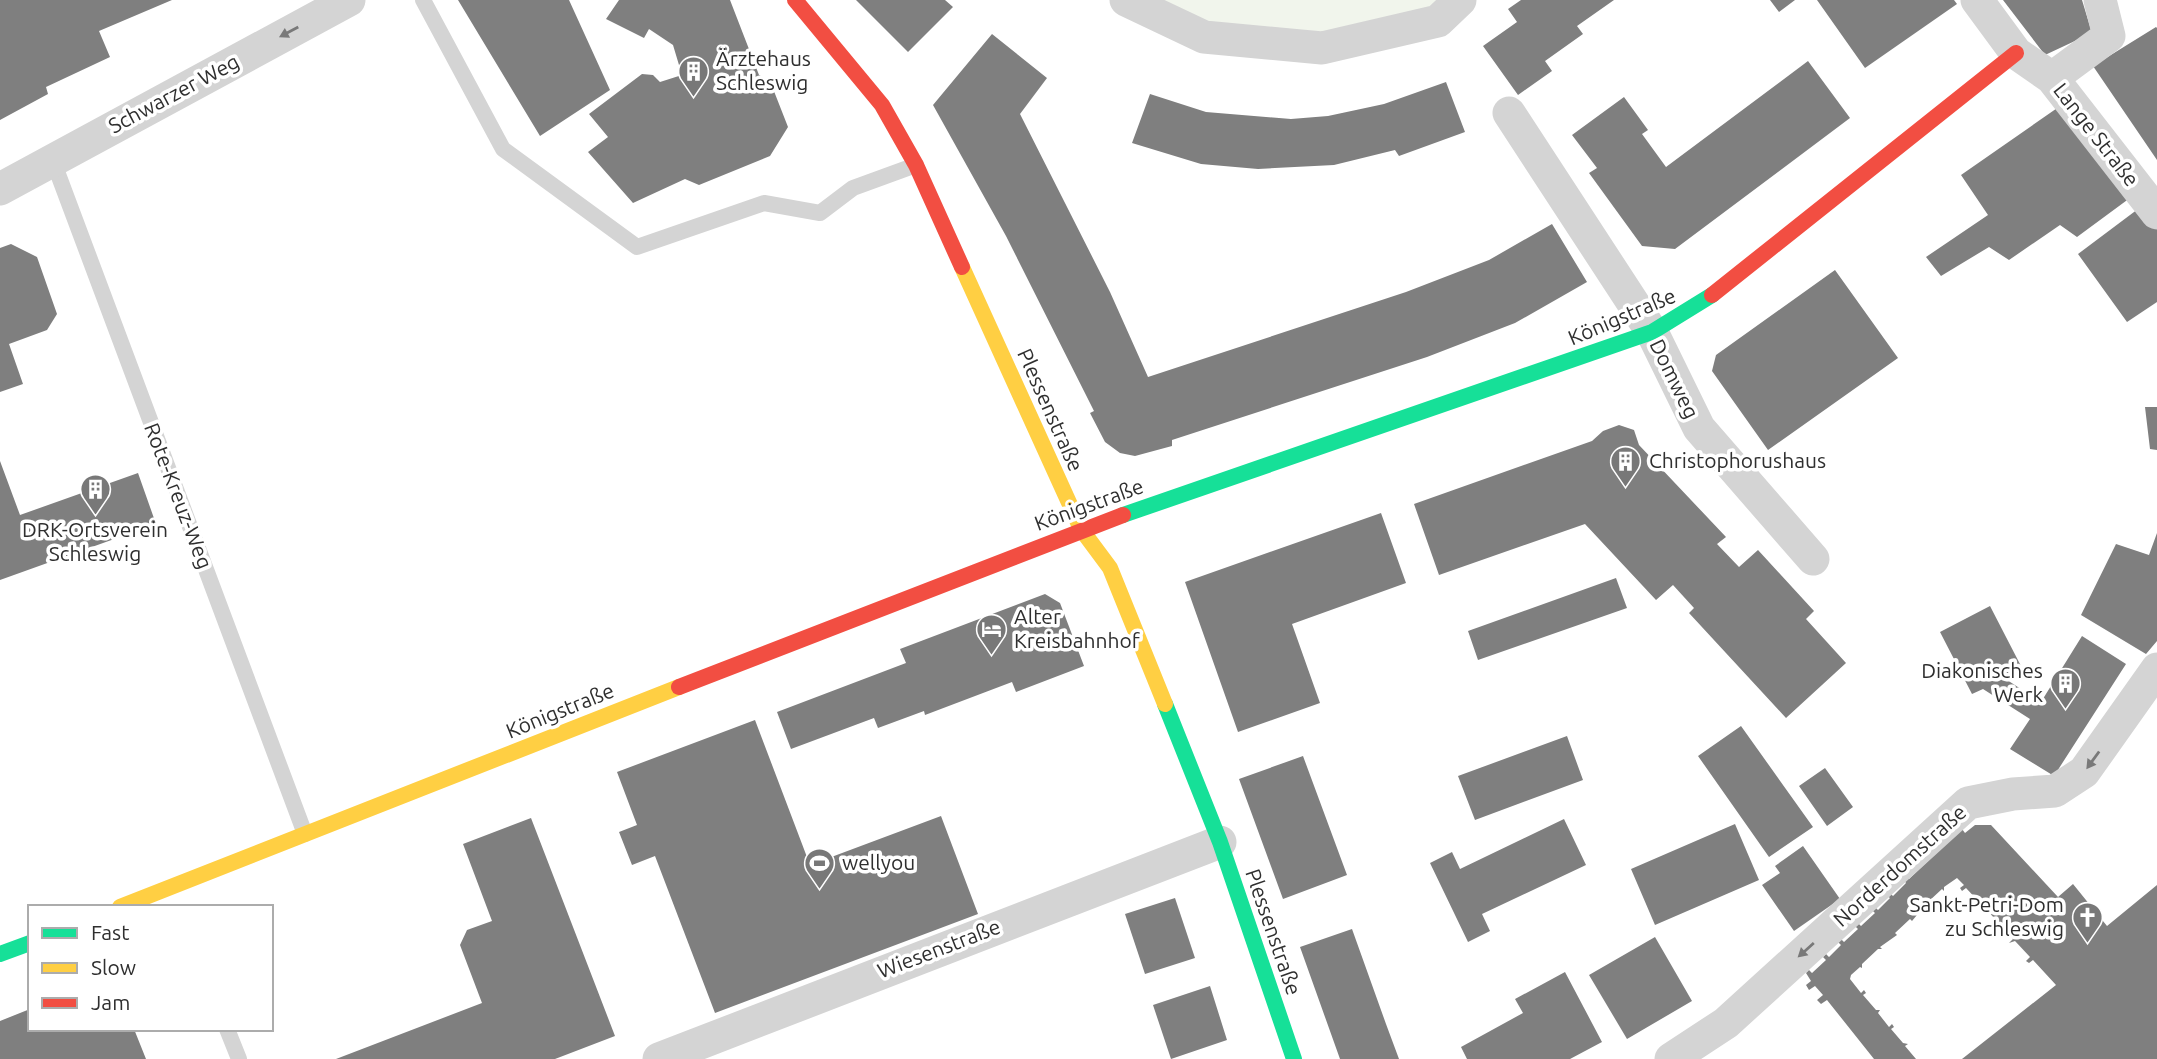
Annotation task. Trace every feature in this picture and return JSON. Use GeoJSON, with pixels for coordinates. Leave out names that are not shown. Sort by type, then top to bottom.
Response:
{"type":"FeatureCollection","features":[{"type":"Feature","properties":{"kind":"street","name":"Schwarzer Weg"},"geometry":{"type":"LineString","coordinates":[[0,189],[52,158],[349,0]]}},
{"type":"Feature","properties":{"kind":"street","name":"Plessenstraße"},"geometry":{"type":"LineString","coordinates":[[795,0],[883,105],[916,165],[1081,529],[1110,568],[1220,842],[1294,1059]]}},
{"type":"Feature","properties":{"kind":"street"},"geometry":{"type":"LineString","coordinates":[[1126,0],[1204,37],[1322,48],[1438,21],[1460,0]]}},
{"type":"Feature","properties":{"kind":"street","name":"Lange Straße"},"geometry":{"type":"LineString","coordinates":[[1977,0],[2016,52],[2052,78],[2157,213]]}},
{"type":"Feature","properties":{"kind":"street"},"geometry":{"type":"LineString","coordinates":[[2052,78],[2109,36],[2100,0]]}},
{"type":"Feature","properties":{"kind":"street","name":"Königstraße"},"geometry":{"type":"LineString","coordinates":[[125,905],[1081,529],[1652,332],[1698,306],[2016,52]]}},
{"type":"Feature","properties":{"kind":"street","name":"Domweg"},"geometry":{"type":"LineString","coordinates":[[1509,113],[1652,332],[1699,428],[1813,559]]}},
{"type":"Feature","properties":{"kind":"street","name":"Norderdomstraße"},"geometry":{"type":"LineString","coordinates":[[1671,1059],[1726,1023],[1968,803],[2013,794],[2055,792],[2084,772],[2145,710],[2157,669]]}},
{"type":"Feature","properties":{"kind":"street","name":"Wiesenstraße"},"geometry":{"type":"LineString","coordinates":[[659,1059],[1220,842]]}},
{"type":"Feature","properties":{"kind":"street"},"geometry":{"type":"LineString","coordinates":[[0,954],[28,944]]}},
{"type":"Feature","properties":{"kind":"lane"},"geometry":{"type":"LineString","coordinates":[[423,0],[503,149],[637,247],[764,203],[820,213],[853,188],[916,165]]}},
{"type":"Feature","properties":{"kind":"lane","name":"Rote-Kreuz-Weg"},"geometry":{"type":"LineString","coordinates":[[52,158],[305,834]]}},
{"type":"Feature","properties":{"kind":"lane"},"geometry":{"type":"LineString","coordinates":[[228,1031],[239,1059]]}},
{"type":"Feature","properties":{"kind":"shaded area"},"geometry":{"type":"Polygon","coordinates":[[[1144,0],[1452,0],[1320,41],[1213,32],[1144,0]]]}},
{"type":"Feature","properties":{"kind":"building"},"geometry":{"type":"Polygon","coordinates":[[[0,0],[172,0],[99,31],[110,57],[46,87],[48,94],[0,120],[0,0]]]}},
{"type":"Feature","properties":{"kind":"building"},"geometry":{"type":"Polygon","coordinates":[[[458,0],[569,0],[610,90],[540,136],[458,0]]]}},
{"type":"Feature","properties":{"kind":"building","name":"Ärztehaus Schleswig"},"geometry":{"type":"Polygon","coordinates":[[[619,0],[730,0],[759,75],[770,81],[788,127],[770,156],[699,185],[685,179],[633,203],[588,152],[608,137],[589,114],[642,74],[653,75],[660,82],[682,75],[673,45],[649,29],[644,38],[606,19],[619,0]]]}},
{"type":"Feature","properties":{"kind":"building"},"geometry":{"type":"Polygon","coordinates":[[[856,0],[945,0],[953,7],[908,52],[856,0]]]}},
{"type":"Feature","properties":{"kind":"building"},"geometry":{"type":"Polygon","coordinates":[[[1521,0],[1614,0],[1577,26],[1583,34],[1545,61],[1552,71],[1518,95],[1483,46],[1517,22],[1508,9],[1521,0]]]}},
{"type":"Feature","properties":{"kind":"building"},"geometry":{"type":"Polygon","coordinates":[[[1770,0],[1795,0],[1779,12],[1770,0]]]}},
{"type":"Feature","properties":{"kind":"building"},"geometry":{"type":"Polygon","coordinates":[[[1817,0],[1954,0],[1957,4],[1865,68],[1817,0]]]}},
{"type":"Feature","properties":{"kind":"building"},"geometry":{"type":"Polygon","coordinates":[[[2003,0],[2082,0],[2092,33],[2045,55],[2003,0]]]}},
{"type":"Feature","properties":{"kind":"building"},"geometry":{"type":"Polygon","coordinates":[[[2157,28],[2157,160],[2093,66],[2157,28]]]}},
{"type":"Feature","properties":{"kind":"building"},"geometry":{"type":"Polygon","coordinates":[[[992,34],[1047,78],[1020,114],[1110,292],[1148,377],[1406,292],[1489,260],[1552,224],[1587,282],[1515,323],[1427,357],[1172,440],[1172,446],[1135,456],[1120,453],[1105,442],[1090,413],[1094,411],[1006,236],[933,105],[992,34]]]}},
{"type":"Feature","properties":{"kind":"building"},"geometry":{"type":"Polygon","coordinates":[[[1808,61],[1850,118],[1675,249],[1642,246],[1589,173],[1597,168],[1572,135],[1624,97],[1648,130],[1642,134],[1666,167],[1808,61]]]}},
{"type":"Feature","properties":{"kind":"building"},"geometry":{"type":"Polygon","coordinates":[[[1446,82],[1465,132],[1399,156],[1395,150],[1334,165],[1258,169],[1201,164],[1132,143],[1150,94],[1206,112],[1291,119],[1328,116],[1384,104],[1446,82]]]}},
{"type":"Feature","properties":{"kind":"building"},"geometry":{"type":"Polygon","coordinates":[[[2063,104],[2134,195],[2077,237],[2060,225],[2009,260],[1989,247],[1941,276],[1926,257],[1988,215],[1961,175],[2063,104]]]}},
{"type":"Feature","properties":{"kind":"building"},"geometry":{"type":"Polygon","coordinates":[[[2142,206],[2157,227],[2157,302],[2127,322],[2078,254],[2142,206]]]}},
{"type":"Feature","properties":{"kind":"building"},"geometry":{"type":"Polygon","coordinates":[[[11,244],[37,257],[57,314],[47,330],[9,344],[23,384],[0,392],[0,248],[11,244]]]}},
{"type":"Feature","properties":{"kind":"building"},"geometry":{"type":"Polygon","coordinates":[[[1835,270],[1898,358],[1768,450],[1712,371],[1716,355],[1835,270]]]}},
{"type":"Feature","properties":{"kind":"building"},"geometry":{"type":"Polygon","coordinates":[[[2145,407],[2157,407],[2157,450],[2150,449],[2145,407]]]}},
{"type":"Feature","properties":{"kind":"building"},"geometry":{"type":"Polygon","coordinates":[[[1619,425],[1634,430],[1639,445],[1726,537],[1717,544],[1739,567],[1758,550],[1814,611],[1806,619],[1846,663],[1786,718],[1689,613],[1694,608],[1673,585],[1656,600],[1585,524],[1439,575],[1414,504],[1592,441],[1603,431],[1619,425]]]}},
{"type":"Feature","properties":{"kind":"building","name":"DRK-Ortsverein Schleswig"},"geometry":{"type":"Polygon","coordinates":[[[0,461],[20,515],[138,473],[156,524],[0,580],[0,461]]]}},
{"type":"Feature","properties":{"kind":"building"},"geometry":{"type":"Polygon","coordinates":[[[1381,513],[1406,583],[1292,624],[1320,703],[1238,732],[1185,582],[1381,513]]]}},
{"type":"Feature","properties":{"kind":"building"},"geometry":{"type":"Polygon","coordinates":[[[2157,533],[2157,641],[2146,654],[2081,615],[2116,544],[2149,555],[2157,533]]]}},
{"type":"Feature","properties":{"kind":"building"},"geometry":{"type":"Polygon","coordinates":[[[1616,578],[1627,608],[1478,660],[1468,631],[1616,578]]]}},
{"type":"Feature","properties":{"kind":"building","name":"Alter Kreisbahnhof"},"geometry":{"type":"Polygon","coordinates":[[[1045,594],[1060,603],[1084,666],[1016,692],[1012,682],[925,715],[924,711],[878,728],[874,718],[791,749],[777,712],[906,663],[900,649],[1045,594]]]}},
{"type":"Feature","properties":{"kind":"building"},"geometry":{"type":"Polygon","coordinates":[[[1990,606],[2022,668],[2004,678],[2041,702],[2082,636],[2126,664],[2054,776],[2010,749],[2030,719],[1983,689],[1972,694],[1940,632],[1990,606]]]}},
{"type":"Feature","properties":{"kind":"building","name":"wellyou"},"geometry":{"type":"Polygon","coordinates":[[[755,720],[810,865],[941,816],[978,914],[715,1013],[655,856],[632,865],[619,832],[637,825],[617,772],[755,720]]]}},
{"type":"Feature","properties":{"kind":"building"},"geometry":{"type":"Polygon","coordinates":[[[1741,726],[1813,827],[1769,857],[1698,756],[1741,726]]]}},
{"type":"Feature","properties":{"kind":"building"},"geometry":{"type":"Polygon","coordinates":[[[1567,736],[1583,780],[1475,820],[1458,776],[1567,736]]]}},
{"type":"Feature","properties":{"kind":"building"},"geometry":{"type":"Polygon","coordinates":[[[1303,756],[1347,875],[1283,899],[1239,779],[1303,756]]]}},
{"type":"Feature","properties":{"kind":"building"},"geometry":{"type":"Polygon","coordinates":[[[1825,768],[1853,807],[1827,826],[1799,786],[1825,768]]]}},
{"type":"Feature","properties":{"kind":"building"},"geometry":{"type":"Polygon","coordinates":[[[531,818],[615,1036],[555,1059],[336,1059],[482,1003],[460,945],[467,930],[492,921],[463,844],[531,818]]]}},
{"type":"Feature","properties":{"kind":"building"},"geometry":{"type":"Polygon","coordinates":[[[1564,819],[1586,865],[1482,914],[1490,931],[1468,942],[1430,863],[1452,852],[1460,869],[1564,819]]]}},
{"type":"Feature","properties":{"kind":"building"},"geometry":{"type":"Polygon","coordinates":[[[1735,824],[1759,880],[1655,925],[1631,869],[1735,824]]]}},
{"type":"Feature","properties":{"kind":"building","name":"Sankt-Petri-Dom zu Schleswig"},"geometry":{"type":"Polygon","coordinates":[[[1975,825],[1991,825],[2058,897],[2073,884],[2107,926],[2157,885],[2157,1059],[1962,1059],[2056,985],[2033,960],[2029,963],[2026,961],[2030,957],[2015,941],[2009,943],[2013,939],[1999,924],[1995,928],[1993,925],[1997,921],[1983,906],[1979,909],[1976,906],[1980,903],[1966,888],[1962,891],[1960,888],[1964,885],[1957,878],[1928,902],[1912,921],[1910,919],[1895,933],[1897,935],[1880,947],[1882,949],[1878,949],[1862,964],[1862,968],[1851,975],[1850,979],[1861,993],[1864,990],[1866,993],[1863,995],[1876,1010],[1880,1010],[1878,1013],[1889,1027],[1892,1024],[1894,1027],[1891,1029],[1903,1043],[1908,1044],[1905,1046],[1916,1059],[1874,1059],[1827,1000],[1821,1004],[1817,1000],[1823,995],[1815,986],[1809,990],[1806,985],[1811,981],[1806,973],[1809,970],[1812,973],[1826,960],[1823,957],[1826,954],[1829,957],[1841,945],[1838,942],[1841,939],[1844,942],[1858,929],[1855,926],[1858,923],[1861,926],[1875,913],[1872,910],[1875,907],[1878,910],[1890,898],[1887,896],[1890,893],[1893,896],[1906,883],[1904,880],[1907,876],[1909,879],[1962,829],[1965,833],[1975,825]]]}},
{"type":"Feature","properties":{"kind":"building"},"geometry":{"type":"Polygon","coordinates":[[[1803,846],[1840,899],[1794,931],[1762,885],[1780,873],[1775,866],[1803,846]]]}},
{"type":"Feature","properties":{"kind":"building"},"geometry":{"type":"Polygon","coordinates":[[[1175,898],[1195,958],[1145,974],[1125,914],[1175,898]]]}},
{"type":"Feature","properties":{"kind":"building"},"geometry":{"type":"Polygon","coordinates":[[[1352,929],[1399,1059],[1340,1059],[1300,947],[1352,929]]]}},
{"type":"Feature","properties":{"kind":"building"},"geometry":{"type":"Polygon","coordinates":[[[1655,937],[1692,1001],[1627,1039],[1589,975],[1655,937]]]}},
{"type":"Feature","properties":{"kind":"building"},"geometry":{"type":"Polygon","coordinates":[[[1565,972],[1602,1042],[1570,1059],[1467,1059],[1461,1047],[1523,1013],[1515,999],[1565,972]]]}},
{"type":"Feature","properties":{"kind":"building"},"geometry":{"type":"Polygon","coordinates":[[[1210,986],[1227,1040],[1171,1059],[1153,1005],[1210,986]]]}},
{"type":"Feature","properties":{"kind":"building"},"geometry":{"type":"Polygon","coordinates":[[[28,1010],[28,1031],[135,1031],[146,1059],[0,1059],[0,1021],[28,1010]]]}},
{"type":"Feature","properties":{"kind":"traffic: fast"},"geometry":{"type":"LineString","coordinates":[[1123,515],[1652,332],[1712,295]]}},
{"type":"Feature","properties":{"kind":"traffic: fast"},"geometry":{"type":"LineString","coordinates":[[1165,704],[1220,842],[1294,1059]]}},
{"type":"Feature","properties":{"kind":"traffic: fast"},"geometry":{"type":"LineString","coordinates":[[0,954],[28,944]]}},
{"type":"Feature","properties":{"kind":"traffic: slow"},"geometry":{"type":"LineString","coordinates":[[962,267],[1081,529],[1110,568],[1165,704]]}},
{"type":"Feature","properties":{"kind":"traffic: slow"},"geometry":{"type":"LineString","coordinates":[[125,905],[679,687]]}},
{"type":"Feature","properties":{"kind":"traffic: jam"},"geometry":{"type":"LineString","coordinates":[[795,0],[882,105],[916,165],[962,267]]}},
{"type":"Feature","properties":{"kind":"traffic: jam"},"geometry":{"type":"LineString","coordinates":[[1712,295],[2016,53]]}},
{"type":"Feature","properties":{"kind":"traffic: jam"},"geometry":{"type":"LineString","coordinates":[[679,687],[1123,515]]}},
{"type":"Feature","properties":{"kind":"place","name":"Ärztehaus Schleswig"},"geometry":{"type":"Point","coordinates":[693,98]}},
{"type":"Feature","properties":{"kind":"place","name":"Christophorushaus"},"geometry":{"type":"Point","coordinates":[1626,488]}},
{"type":"Feature","properties":{"kind":"place","name":"DRK-Ortsverein Schleswig"},"geometry":{"type":"Point","coordinates":[95,517]}},
{"type":"Feature","properties":{"kind":"place","name":"Alter Kreisbahnhof"},"geometry":{"type":"Point","coordinates":[991,656]}},
{"type":"Feature","properties":{"kind":"place","name":"Diakonisches Werk"},"geometry":{"type":"Point","coordinates":[2066,710]}},
{"type":"Feature","properties":{"kind":"place","name":"wellyou"},"geometry":{"type":"Point","coordinates":[819,890]}},
{"type":"Feature","properties":{"kind":"place","name":"Sankt-Petri-Dom zu Schleswig"},"geometry":{"type":"Point","coordinates":[2087,944]}}]}
